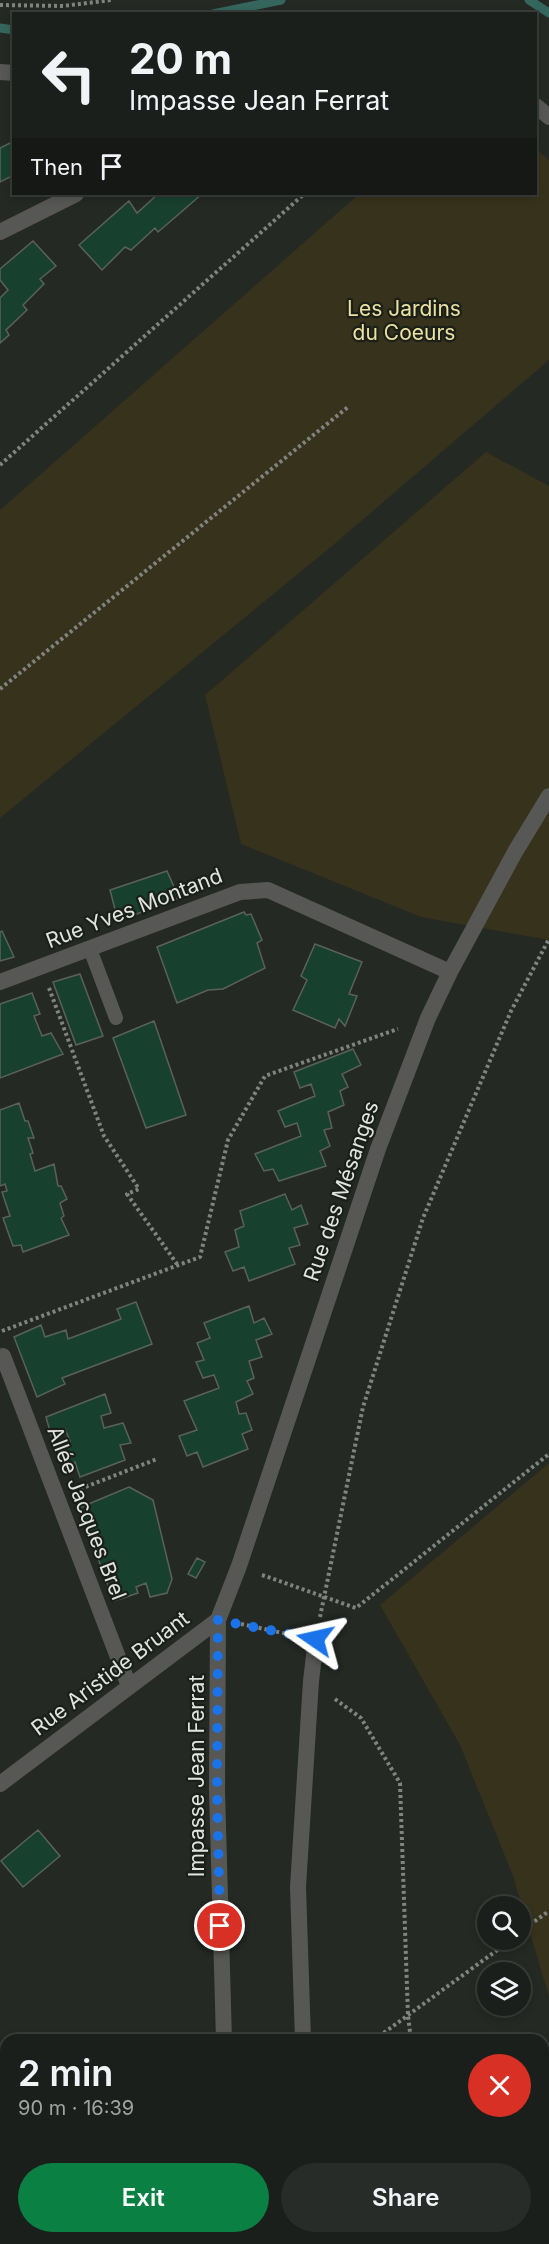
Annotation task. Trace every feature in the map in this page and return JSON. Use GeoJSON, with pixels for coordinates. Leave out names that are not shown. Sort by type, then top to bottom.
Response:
{"type":"FeatureCollection","features":[{"type":"Feature","properties":{"kind":"street"},"geometry":{"type":"LineString","coordinates":[[537,107],[549,117]]}},
{"type":"Feature","properties":{"kind":"street"},"geometry":{"type":"LineString","coordinates":[[0,232],[74,195]]}},
{"type":"Feature","properties":{"kind":"street","name":"Rue des Mésanges"},"geometry":{"type":"LineString","coordinates":[[218,1620],[239,1566],[378,1149],[428,1018],[450,972],[515,852],[549,796]]}},
{"type":"Feature","properties":{"kind":"street","name":"Rue Yves Montand"},"geometry":{"type":"LineString","coordinates":[[0,982],[240,892],[268,890],[450,972]]}},
{"type":"Feature","properties":{"kind":"street","name":"Allée Jacques Brel"},"geometry":{"type":"LineString","coordinates":[[3,1356],[129,1686]]}},
{"type":"Feature","properties":{"kind":"street","name":"Rue Aristide Bruant"},"geometry":{"type":"LineString","coordinates":[[0,1784],[218,1620]]}},
{"type":"Feature","properties":{"kind":"street","name":"Impasse Jean Ferrat"},"geometry":{"type":"LineString","coordinates":[[218,1620],[217,1790],[224,2034]]}},
{"type":"Feature","properties":{"kind":"street"},"geometry":{"type":"LineString","coordinates":[[303,2034],[298,1887],[315,1639]]}},
{"type":"Feature","properties":{"kind":"lane"},"geometry":{"type":"LineString","coordinates":[[90,949],[116,1018]]}},
{"type":"Feature","properties":{"kind":"path"},"geometry":{"type":"LineString","coordinates":[[0,5],[63,6],[111,0]]}},
{"type":"Feature","properties":{"kind":"path"},"geometry":{"type":"LineString","coordinates":[[0,465],[303,195]]}},
{"type":"Feature","properties":{"kind":"path"},"geometry":{"type":"LineString","coordinates":[[0,689],[348,406]]}},
{"type":"Feature","properties":{"kind":"path"},"geometry":{"type":"LineString","coordinates":[[218,1620],[315,1639],[363,1407],[423,1218],[511,1011],[549,939]]}},
{"type":"Feature","properties":{"kind":"path"},"geometry":{"type":"LineString","coordinates":[[42,967],[104,1136],[139,1189],[127,1194],[177,1264]]}},
{"type":"Feature","properties":{"kind":"path"},"geometry":{"type":"LineString","coordinates":[[3,1356],[2,1330],[200,1257],[228,1140],[265,1076],[428,1018]]}},
{"type":"Feature","properties":{"kind":"path"},"geometry":{"type":"LineString","coordinates":[[239,1566],[356,1608],[549,1454]]}},
{"type":"Feature","properties":{"kind":"path"},"geometry":{"type":"LineString","coordinates":[[57,1497],[157,1459]]}},
{"type":"Feature","properties":{"kind":"path"},"geometry":{"type":"LineString","coordinates":[[311,1681],[361,1718],[400,1783],[410,2034]]}},
{"type":"Feature","properties":{"kind":"path"},"geometry":{"type":"LineString","coordinates":[[531,1924],[549,1911]]}},
{"type":"Feature","properties":{"kind":"path"},"geometry":{"type":"LineString","coordinates":[[382,2034],[497,1950]]}},
{"type":"Feature","properties":{"kind":"green space","name":"Les Jardins du Coeurs"},"geometry":{"type":"Polygon","coordinates":[[[537,150],[549,160],[549,360],[331,547],[0,818],[0,510],[358,195],[537,195],[537,150]]]}},
{"type":"Feature","properties":{"kind":"green space"},"geometry":{"type":"Polygon","coordinates":[[[486,452],[549,486],[549,940],[421,917],[241,844],[205,695],[486,452]]]}},
{"type":"Feature","properties":{"kind":"green space"},"geometry":{"type":"Polygon","coordinates":[[[549,1463],[549,1997],[531,1936],[531,1896],[519,1896],[460,1745],[380,1605],[549,1463]]]}},
{"type":"Feature","properties":{"kind":"building"},"geometry":{"type":"Polygon","coordinates":[[[12,142],[12,176],[0,182],[0,148],[12,142]]]}},
{"type":"Feature","properties":{"kind":"building"},"geometry":{"type":"Polygon","coordinates":[[[157,195],[201,195],[158,232],[155,228],[131,250],[125,247],[102,270],[79,245],[129,201],[137,213],[157,195]]]}},
{"type":"Feature","properties":{"kind":"building"},"geometry":{"type":"Polygon","coordinates":[[[33,241],[56,266],[40,279],[44,284],[23,305],[27,310],[6,330],[9,335],[0,343],[0,298],[8,290],[0,280],[0,269],[33,241]]]}},
{"type":"Feature","properties":{"kind":"building"},"geometry":{"type":"Polygon","coordinates":[[[167,871],[179,898],[118,921],[110,890],[167,871]]]}},
{"type":"Feature","properties":{"kind":"building"},"geometry":{"type":"Polygon","coordinates":[[[244,912],[246,915],[251,914],[262,940],[257,943],[265,968],[223,989],[208,990],[177,1003],[157,947],[244,912]]]}},
{"type":"Feature","properties":{"kind":"building"},"geometry":{"type":"Polygon","coordinates":[[[2,931],[14,957],[0,961],[0,932],[2,931]]]}},
{"type":"Feature","properties":{"kind":"building"},"geometry":{"type":"Polygon","coordinates":[[[315,944],[362,962],[349,994],[357,996],[345,1026],[339,1019],[335,1028],[293,1010],[307,980],[301,976],[315,944]]]}},
{"type":"Feature","properties":{"kind":"building"},"geometry":{"type":"Polygon","coordinates":[[[80,974],[103,1036],[76,1045],[53,982],[80,974]]]}},
{"type":"Feature","properties":{"kind":"building"},"geometry":{"type":"Polygon","coordinates":[[[32,993],[40,1014],[34,1016],[42,1036],[51,1033],[63,1054],[0,1078],[0,1004],[32,993]]]}},
{"type":"Feature","properties":{"kind":"building"},"geometry":{"type":"Polygon","coordinates":[[[154,1021],[186,1115],[146,1128],[113,1038],[154,1021]]]}},
{"type":"Feature","properties":{"kind":"building"},"geometry":{"type":"Polygon","coordinates":[[[353,1049],[361,1065],[342,1074],[348,1087],[340,1091],[344,1105],[328,1112],[332,1128],[324,1130],[330,1146],[320,1151],[326,1166],[279,1181],[273,1169],[264,1171],[255,1154],[301,1136],[297,1123],[285,1127],[278,1111],[315,1096],[311,1084],[300,1088],[294,1072],[353,1049]]]}},
{"type":"Feature","properties":{"kind":"building"},"geometry":{"type":"Polygon","coordinates":[[[19,1103],[34,1138],[28,1138],[35,1171],[54,1164],[58,1186],[61,1186],[67,1199],[60,1203],[64,1216],[61,1218],[69,1235],[23,1252],[21,1245],[13,1246],[3,1218],[10,1216],[2,1192],[7,1191],[5,1184],[0,1186],[0,1110],[19,1103]]]}},
{"type":"Feature","properties":{"kind":"building"},"geometry":{"type":"Polygon","coordinates":[[[285,1194],[292,1210],[301,1205],[308,1224],[294,1228],[300,1245],[289,1248],[295,1264],[249,1281],[244,1267],[233,1271],[225,1252],[239,1247],[235,1230],[244,1226],[240,1211],[285,1194]]]}},
{"type":"Feature","properties":{"kind":"building"},"geometry":{"type":"Polygon","coordinates":[[[136,1302],[152,1344],[62,1378],[65,1384],[37,1397],[14,1337],[41,1325],[45,1337],[66,1330],[68,1339],[121,1319],[117,1309],[136,1302]]]}},
{"type":"Feature","properties":{"kind":"building"},"geometry":{"type":"Polygon","coordinates":[[[249,1306],[254,1323],[264,1318],[272,1334],[256,1340],[262,1357],[249,1361],[254,1378],[247,1381],[253,1394],[236,1402],[239,1414],[246,1413],[252,1430],[242,1434],[248,1449],[203,1467],[197,1452],[187,1456],[179,1436],[197,1430],[184,1401],[219,1388],[214,1375],[203,1378],[196,1362],[204,1360],[197,1343],[210,1338],[204,1323],[249,1306]]]}},
{"type":"Feature","properties":{"kind":"building"},"geometry":{"type":"Polygon","coordinates":[[[105,1394],[111,1413],[101,1416],[104,1428],[123,1423],[131,1443],[120,1445],[125,1460],[80,1477],[75,1462],[63,1467],[55,1447],[70,1441],[65,1429],[51,1435],[46,1417],[105,1394]]]}},
{"type":"Feature","properties":{"kind":"building"},"geometry":{"type":"Polygon","coordinates":[[[129,1487],[153,1500],[172,1579],[167,1593],[150,1597],[146,1583],[136,1587],[138,1593],[114,1601],[79,1508],[129,1487]]]}},
{"type":"Feature","properties":{"kind":"building"},"geometry":{"type":"Polygon","coordinates":[[[197,1558],[205,1562],[196,1578],[188,1574],[197,1558]]]}},
{"type":"Feature","properties":{"kind":"building"},"geometry":{"type":"Polygon","coordinates":[[[38,1830],[60,1856],[23,1887],[1,1861],[38,1830]]]}},
{"type":"Feature","properties":{"kind":"waterway"},"geometry":{"type":"LineString","coordinates":[[223,12],[281,0]]}},
{"type":"Feature","properties":{"kind":"waterway"},"geometry":{"type":"LineString","coordinates":[[529,0],[549,13]]}},
{"type":"Feature","properties":{"kind":"waterway"},"geometry":{"type":"LineString","coordinates":[[0,28],[12,30]]}},
{"type":"Feature","properties":{"kind":"route"},"geometry":{"type":"LineString","coordinates":[[220,1926],[217,1790],[218,1620],[315,1639]]}}]}
